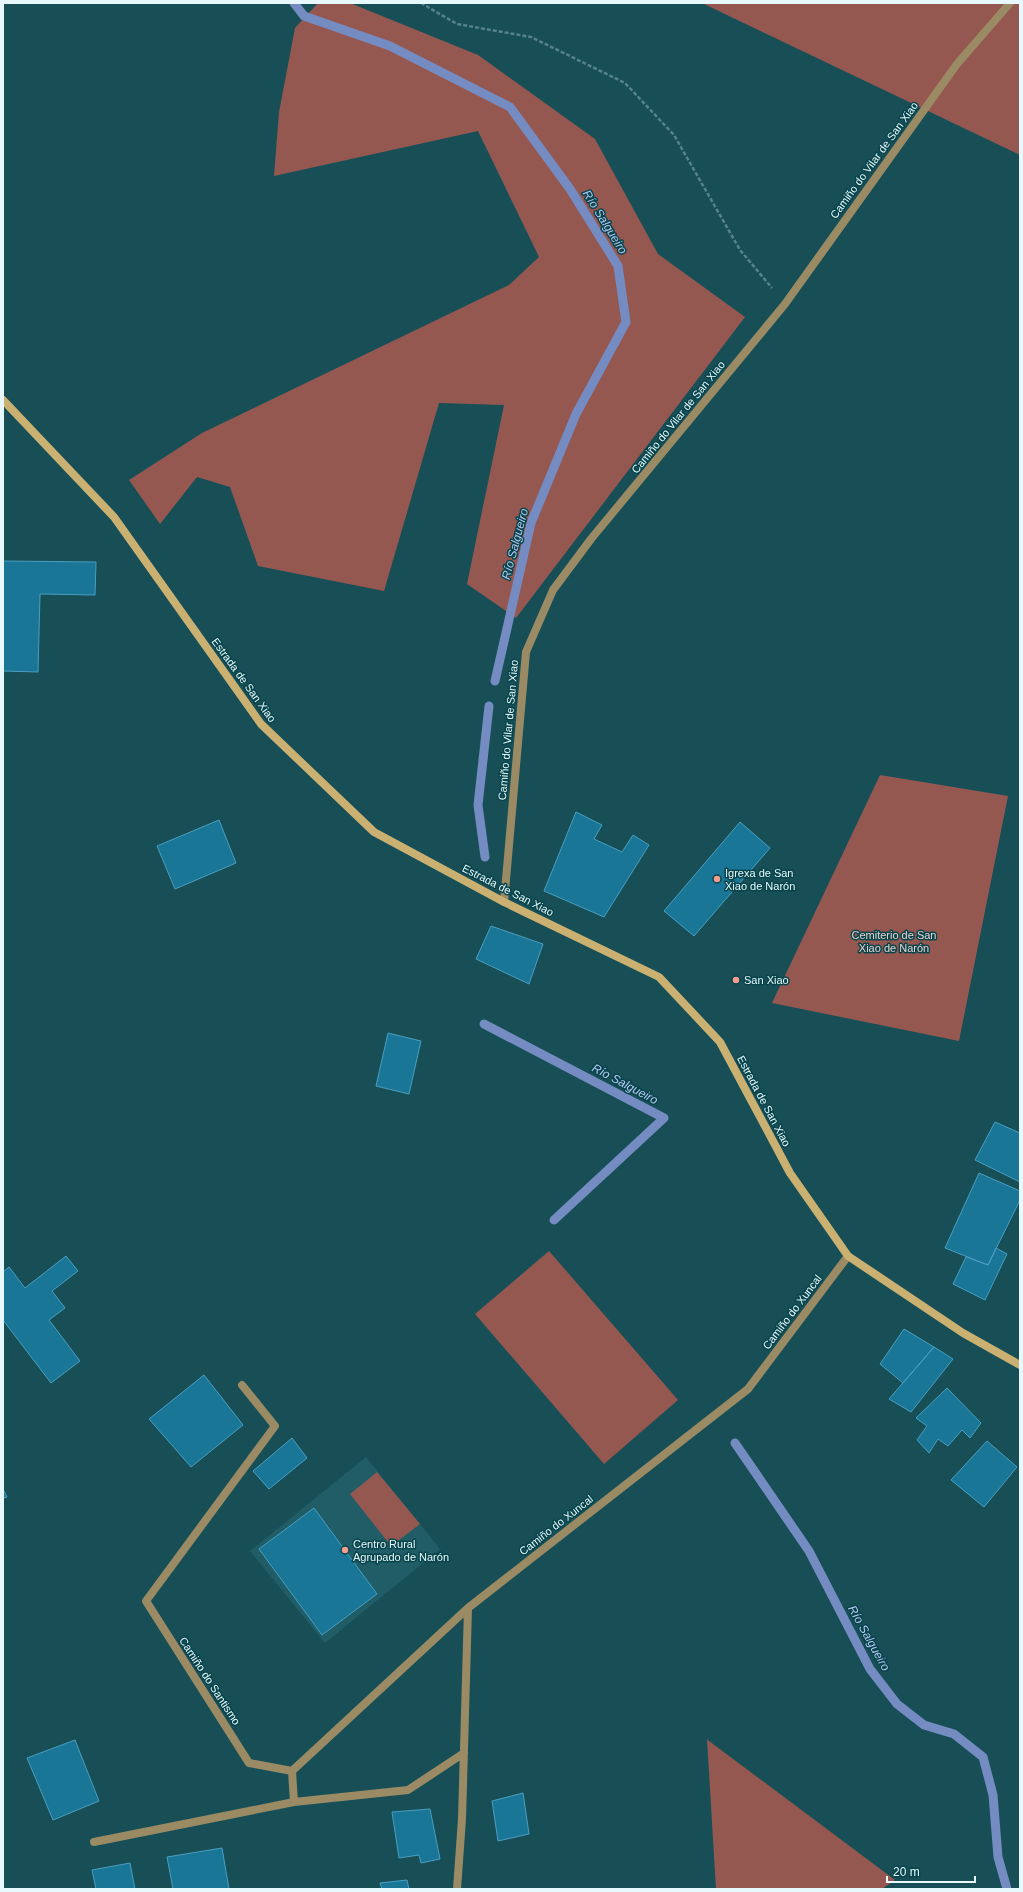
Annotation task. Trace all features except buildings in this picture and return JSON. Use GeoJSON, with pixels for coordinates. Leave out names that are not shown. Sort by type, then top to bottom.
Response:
{"type":"FeatureCollection","features":[{"type":"Feature","properties":{"kind":"street","name":"Camiño do Vilar de San Xiao"},"geometry":{"type":"LineString","coordinates":[[504,902],[526,652],[553,590],[591,540],[785,304],[956,64],[1010,3]]}},
{"type":"Feature","properties":{"kind":"street","name":"Estrada de San Xiao"},"geometry":{"type":"LineString","coordinates":[[3,400],[114,517],[261,724],[374,832],[504,902],[660,977],[720,1042],[790,1173],[848,1256],[963,1333],[1020,1365]]}},
{"type":"Feature","properties":{"kind":"street","name":"Camiño do Xuncal"},"geometry":{"type":"LineString","coordinates":[[468,1608],[748,1389],[848,1256]]}},
{"type":"Feature","properties":{"kind":"street","name":"Camiño do Santismo"},"geometry":{"type":"LineString","coordinates":[[242,1384],[275,1426],[146,1601],[249,1762],[292,1771]]}},
{"type":"Feature","properties":{"kind":"street"},"geometry":{"type":"LineString","coordinates":[[456,1889],[462,1819],[468,1608]]}},
{"type":"Feature","properties":{"kind":"street"},"geometry":{"type":"LineString","coordinates":[[294,1802],[292,1771],[468,1608]]}},
{"type":"Feature","properties":{"kind":"street"},"geometry":{"type":"LineString","coordinates":[[94,1842],[294,1802],[408,1790],[464,1754]]}},
{"type":"Feature","properties":{"kind":"path"},"geometry":{"type":"LineString","coordinates":[[421,3],[457,24],[531,36],[625,83],[674,135],[740,250],[785,304]]}},
{"type":"Feature","properties":{"kind":"shaded area","name":"Centro Rural Agrupado de Narón"},"geometry":{"type":"Polygon","coordinates":[[[366,1457],[440,1549],[325,1643],[250,1551],[366,1457]]]}},
{"type":"Feature","properties":{"kind":"green space"},"geometry":{"type":"Polygon","coordinates":[[[318,3],[350,3],[478,55],[595,139],[658,254],[745,317],[516,618],[467,584],[504,405],[439,403],[384,591],[258,566],[230,487],[197,477],[160,524],[129,480],[202,433],[509,285],[539,257],[478,131],[274,176],[279,112],[295,28],[318,3]]]}},
{"type":"Feature","properties":{"kind":"green space"},"geometry":{"type":"Polygon","coordinates":[[[702,3],[1020,3],[1020,155],[702,3]]]}},
{"type":"Feature","properties":{"kind":"green space","name":"Cemiterio de San Xiao de Narón"},"geometry":{"type":"Polygon","coordinates":[[[880,775],[1008,796],[959,1041],[772,1003],[880,775]]]}},
{"type":"Feature","properties":{"kind":"green space"},"geometry":{"type":"Polygon","coordinates":[[[549,1251],[678,1400],[604,1464],[475,1314],[549,1251]]]}},
{"type":"Feature","properties":{"kind":"green space"},"geometry":{"type":"Polygon","coordinates":[[[377,1472],[420,1524],[391,1546],[350,1494],[377,1472]]]}},
{"type":"Feature","properties":{"kind":"green space"},"geometry":{"type":"Polygon","coordinates":[[[707,1739],[895,1880],[882,1889],[716,1889],[707,1739]]]}},
{"type":"Feature","properties":{"kind":"waterway","name":"Río Salgueiro"},"geometry":{"type":"LineString","coordinates":[[294,3],[304,16],[390,46],[510,107],[570,189],[618,266],[626,322],[576,414],[531,523],[495,681]]}},
{"type":"Feature","properties":{"kind":"waterway","name":"Río Salgueiro"},"geometry":{"type":"LineString","coordinates":[[485,857],[478,805],[489,706]]}},
{"type":"Feature","properties":{"kind":"waterway","name":"Río Salgueiro"},"geometry":{"type":"LineString","coordinates":[[484,1024],[664,1118],[554,1220]]}},
{"type":"Feature","properties":{"kind":"waterway","name":"Río Salgueiro"},"geometry":{"type":"LineString","coordinates":[[735,1443],[809,1551],[870,1669],[897,1704],[924,1725],[954,1734],[983,1757],[993,1795],[998,1857],[1007,1889]]}},
{"type":"Feature","properties":{"kind":"place","name":"Igrexa de San Xiao de Narón"},"geometry":{"type":"Point","coordinates":[717,879]}},
{"type":"Feature","properties":{"kind":"place","name":"San Xiao"},"geometry":{"type":"Point","coordinates":[736,980]}},
{"type":"Feature","properties":{"kind":"place","name":"Centro Rural Agrupado de Narón"},"geometry":{"type":"Point","coordinates":[345,1550]}}]}
